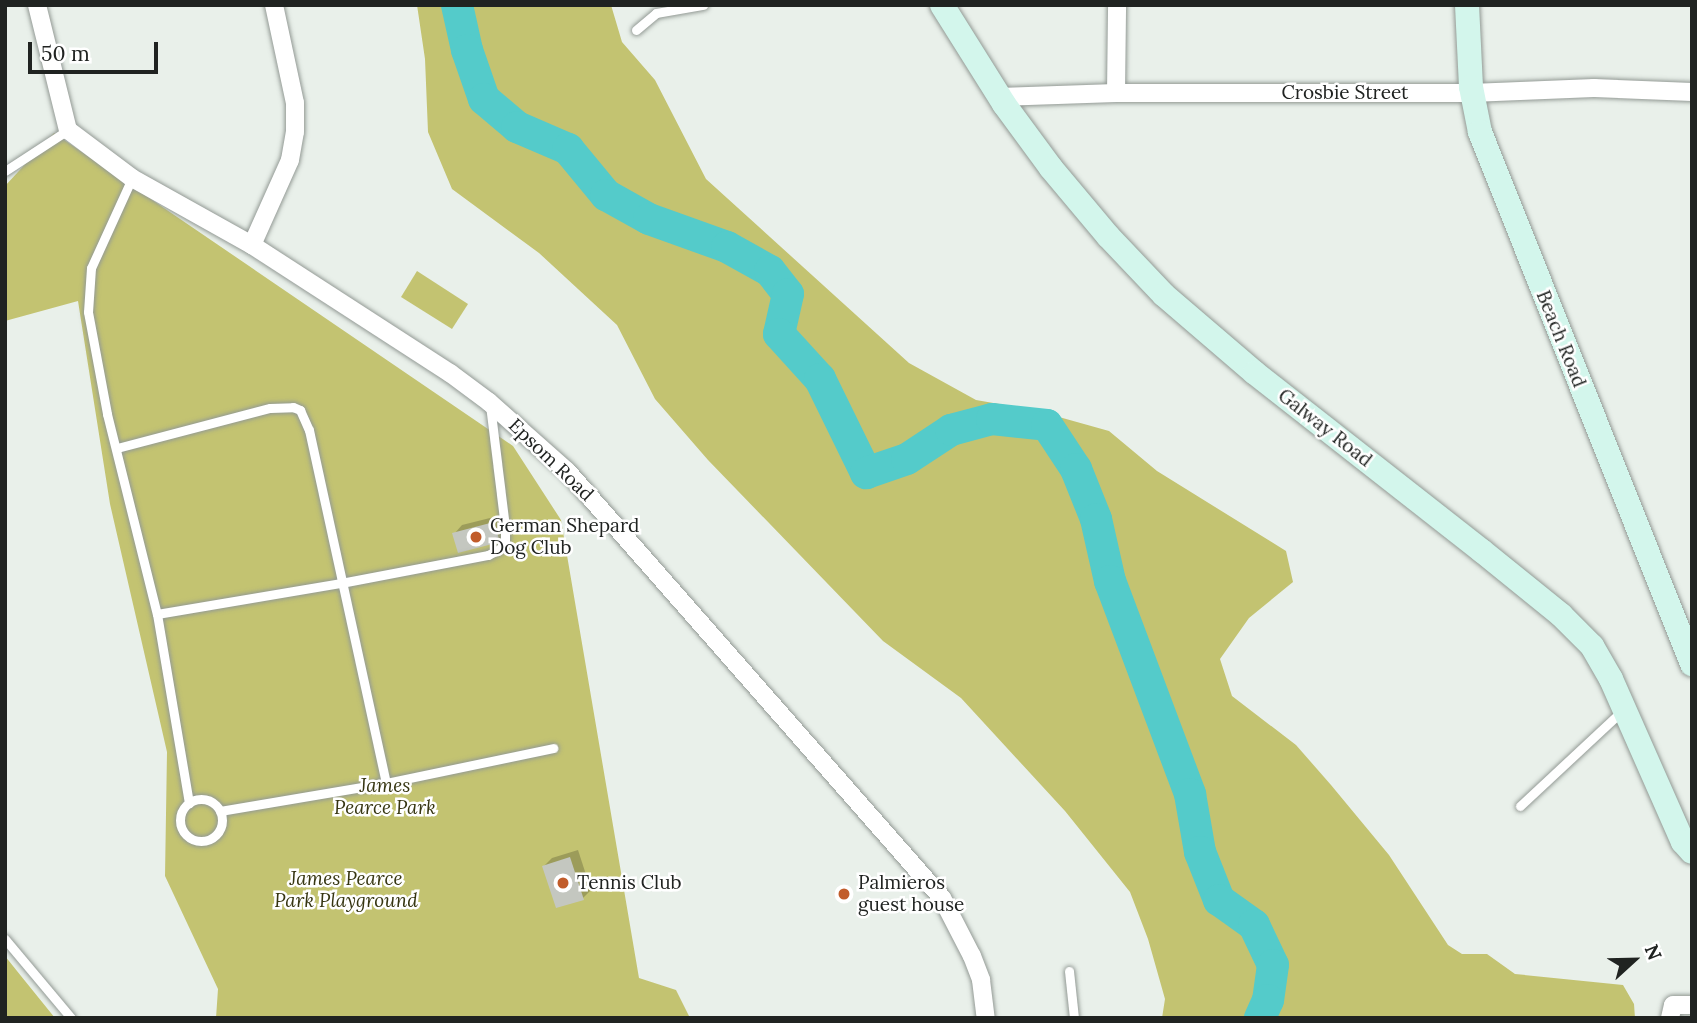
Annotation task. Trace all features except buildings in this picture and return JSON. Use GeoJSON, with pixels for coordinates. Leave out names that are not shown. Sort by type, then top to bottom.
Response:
{"type":"FeatureCollection","features":[{"type":"Feature","properties":{"kind":"street"},"geometry":{"type":"LineString","coordinates":[[37,5],[68,130]]}},
{"type":"Feature","properties":{"kind":"street"},"geometry":{"type":"LineString","coordinates":[[252,245],[290,160],[295,132],[295,103],[274,5]]}},
{"type":"Feature","properties":{"kind":"street"},"geometry":{"type":"LineString","coordinates":[[1116,93],[1117,5]]}},
{"type":"Feature","properties":{"kind":"street","name":"Beach Road"},"geometry":{"type":"LineString","coordinates":[[1467,5],[1471,93],[1480,132],[1692,664]]}},
{"type":"Feature","properties":{"kind":"street","name":"Galway Road"},"geometry":{"type":"LineString","coordinates":[[948,11],[999,97],[1079,202],[1164,295],[1255,373],[1561,615],[1592,646],[1625,709],[1683,842],[1692,852]]}},
{"type":"Feature","properties":{"kind":"street","name":"Crosbie Street"},"geometry":{"type":"LineString","coordinates":[[999,97],[1116,93],[1471,93],[1594,88],[1692,92]]}},
{"type":"Feature","properties":{"kind":"street","name":"Epsom Road"},"geometry":{"type":"LineString","coordinates":[[68,130],[132,178],[252,245],[366,316],[489,402],[567,471],[942,898],[972,956],[981,980],[986,1018]]}},
{"type":"Feature","properties":{"kind":"street"},"geometry":{"type":"LineString","coordinates":[[1671,1011],[1692,1005]]}},
{"type":"Feature","properties":{"kind":"lane"},"geometry":{"type":"LineString","coordinates":[[636,30],[656,13],[703,5]]}},
{"type":"Feature","properties":{"kind":"lane"},"geometry":{"type":"LineString","coordinates":[[5,171],[68,130]]}},
{"type":"Feature","properties":{"kind":"lane"},"geometry":{"type":"LineString","coordinates":[[132,178],[91,268],[89,289],[92,341],[157,614],[189,803]]}},
{"type":"Feature","properties":{"kind":"lane"},"geometry":{"type":"LineString","coordinates":[[157,614],[341,583],[488,555],[500,549],[505,540],[505,527],[489,402]]}},
{"type":"Feature","properties":{"kind":"lane"},"geometry":{"type":"LineString","coordinates":[[117,448],[270,408],[293,407],[300,411],[309,430],[386,783]]}},
{"type":"Feature","properties":{"kind":"lane"},"geometry":{"type":"LineString","coordinates":[[1520,806],[1625,709]]}},
{"type":"Feature","properties":{"kind":"lane"},"geometry":{"type":"LineString","coordinates":[[220,811],[386,783],[553,748]]}},
{"type":"Feature","properties":{"kind":"lane"},"geometry":{"type":"LineString","coordinates":[[206,800],[220,811],[221,824],[215,836],[195,841],[181,827],[181,814],[189,803],[206,800]]}},
{"type":"Feature","properties":{"kind":"lane"},"geometry":{"type":"LineString","coordinates":[[5,939],[71,1018]]}},
{"type":"Feature","properties":{"kind":"lane"},"geometry":{"type":"LineString","coordinates":[[1069,971],[1074,1018]]}},
{"type":"Feature","properties":{"kind":"green space"},"geometry":{"type":"Polygon","coordinates":[[[417,5],[611,5],[622,42],[655,80],[706,179],[909,363],[976,400],[1034,410],[1109,431],[1157,471],[1286,551],[1293,582],[1249,618],[1220,659],[1232,696],[1296,745],[1331,785],[1389,855],[1448,945],[1462,954],[1487,954],[1515,974],[1623,985],[1634,1004],[1635,1018],[1162,1018],[1165,999],[1148,939],[1130,892],[1065,811],[961,698],[883,641],[708,460],[655,399],[617,325],[539,253],[452,189],[428,132],[425,59],[417,5]]]}},
{"type":"Feature","properties":{"kind":"green space","name":"James Pearce Park"},"geometry":{"type":"Polygon","coordinates":[[[54,133],[513,446],[561,520],[639,978],[676,990],[690,1018],[216,1018],[218,989],[165,876],[167,752],[110,504],[78,301],[5,321],[5,186],[54,133]]]}},
{"type":"Feature","properties":{"kind":"green space"},"geometry":{"type":"Polygon","coordinates":[[[417,271],[468,304],[452,329],[401,297],[417,271]]]}},
{"type":"Feature","properties":{"kind":"green space"},"geometry":{"type":"Polygon","coordinates":[[[5,956],[21,976],[55,1018],[5,1018],[5,956]]]}},
{"type":"Feature","properties":{"kind":"waterway"},"geometry":{"type":"LineString","coordinates":[[457,5],[467,50],[484,99],[517,127],[568,149],[606,195],[649,219],[727,247],[770,271],[788,294],[779,334],[820,379],[866,473],[907,459],[951,430],[992,419],[1047,425],[1076,469],[1096,519],[1110,581],[1190,794],[1200,852],[1219,900],[1254,925],[1273,965],[1268,1000],[1260,1018]]}},
{"type":"Feature","properties":{"kind":"place","name":"German Shepard Dog Club"},"geometry":{"type":"Point","coordinates":[476,537]}},
{"type":"Feature","properties":{"kind":"place","name":"Tennis Club"},"geometry":{"type":"Point","coordinates":[563,883]}},
{"type":"Feature","properties":{"kind":"place","name":"Palmieros guest house"},"geometry":{"type":"Point","coordinates":[844,894]}},
{"type":"Feature","properties":{"kind":"park label","name":"James Pearce Park Playground"},"geometry":{"type":"Point","coordinates":[346,890]}}]}
